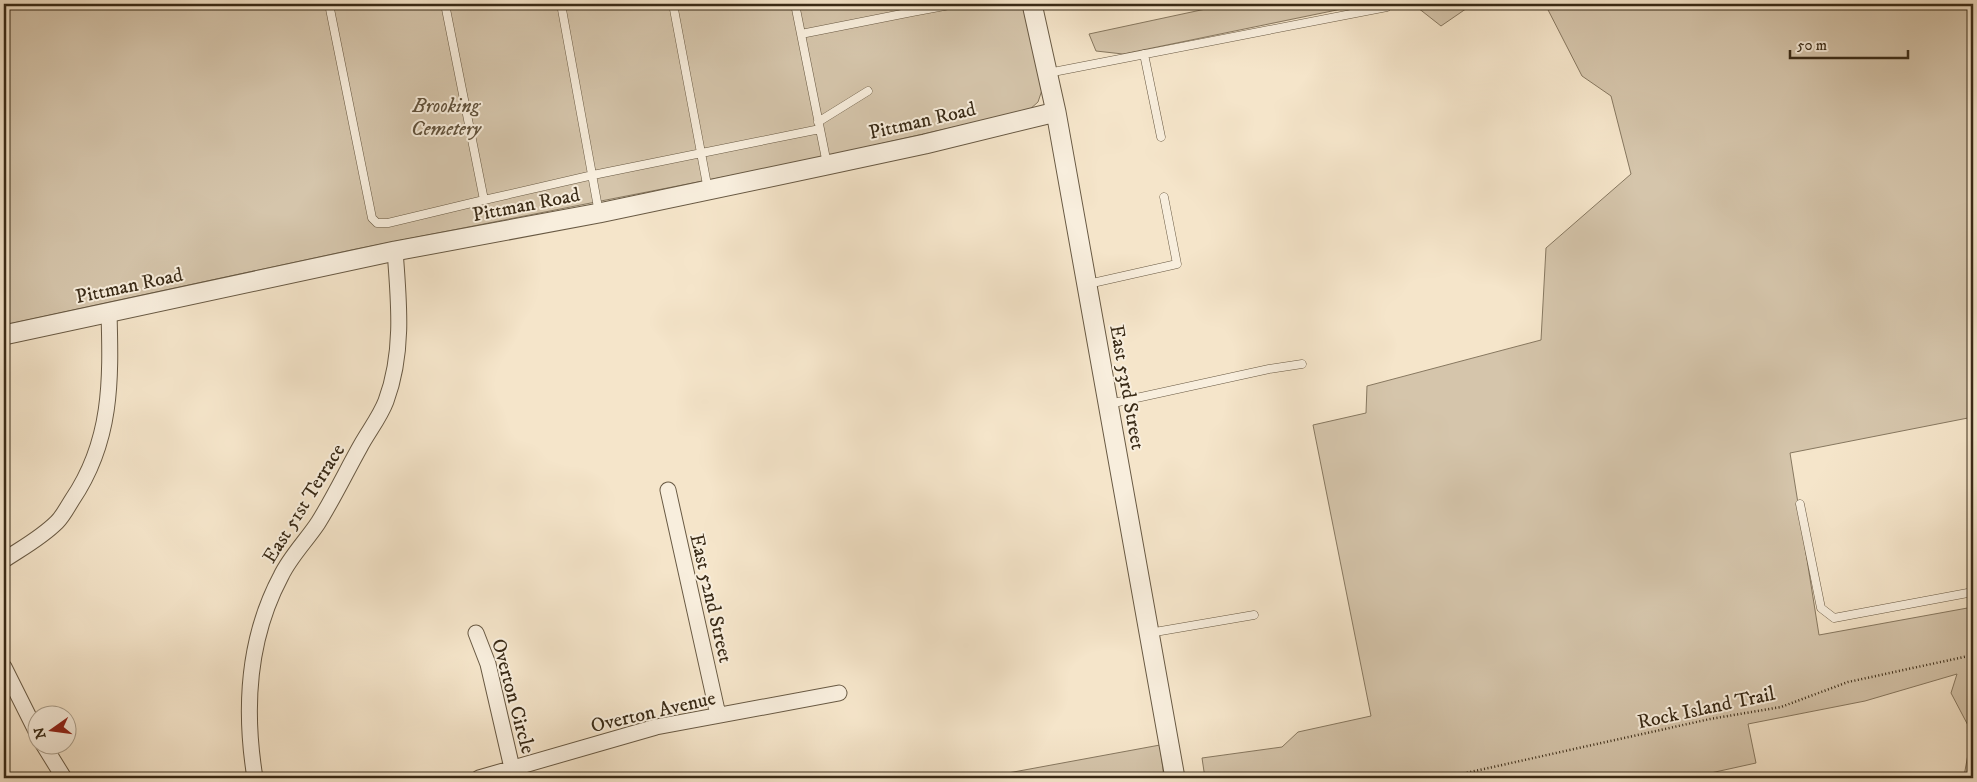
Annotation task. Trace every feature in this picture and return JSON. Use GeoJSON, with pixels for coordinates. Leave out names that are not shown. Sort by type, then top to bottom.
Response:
{"type":"FeatureCollection","features":[{"type":"Feature","properties":{"kind":"street","name":"East 53rd Street"},"geometry":{"type":"LineString","coordinates":[[1032,4],[1056,112],[1175,778]]}},
{"type":"Feature","properties":{"kind":"street","name":"Pittman Road"},"geometry":{"type":"LineString","coordinates":[[4,335],[395,252],[600,213],[827,165],[926,144],[1056,112]]}},
{"type":"Feature","properties":{"kind":"street","name":"East 51st Terrace"},"geometry":{"type":"LineString","coordinates":[[255,778],[250,743],[249,698],[256,642],[266,607],[281,574],[318,523],[385,402],[395,370],[400,330],[395,252]]}},
{"type":"Feature","properties":{"kind":"street"},"geometry":{"type":"LineString","coordinates":[[4,560],[40,537],[58,521],[82,486],[98,447],[108,406],[111,363],[109,313]]}},
{"type":"Feature","properties":{"kind":"street","name":"East 52nd Street"},"geometry":{"type":"LineString","coordinates":[[668,490],[718,715]]}},
{"type":"Feature","properties":{"kind":"street","name":"Overton Circle"},"geometry":{"type":"LineString","coordinates":[[476,633],[488,664],[512,768]]}},
{"type":"Feature","properties":{"kind":"street"},"geometry":{"type":"LineString","coordinates":[[4,667],[28,715]]}},
{"type":"Feature","properties":{"kind":"street","name":"Overton Avenue"},"geometry":{"type":"LineString","coordinates":[[479,778],[656,727],[839,693]]}},
{"type":"Feature","properties":{"kind":"street"},"geometry":{"type":"LineString","coordinates":[[49,754],[64,778]]}},
{"type":"Feature","properties":{"kind":"lane"},"geometry":{"type":"LineString","coordinates":[[329,4],[372,218],[377,223],[388,224],[593,175],[701,154],[819,126],[868,91]]}},
{"type":"Feature","properties":{"kind":"lane"},"geometry":{"type":"LineString","coordinates":[[445,4],[484,200]]}},
{"type":"Feature","properties":{"kind":"lane"},"geometry":{"type":"LineString","coordinates":[[561,4],[600,213]]}},
{"type":"Feature","properties":{"kind":"lane"},"geometry":{"type":"LineString","coordinates":[[673,4],[708,190]]}},
{"type":"Feature","properties":{"kind":"lane"},"geometry":{"type":"LineString","coordinates":[[796,4],[827,165]]}},
{"type":"Feature","properties":{"kind":"lane"},"geometry":{"type":"LineString","coordinates":[[801,34],[911,8],[955,4]]}},
{"type":"Feature","properties":{"kind":"lane"},"geometry":{"type":"LineString","coordinates":[[1048,73],[1387,7]]}},
{"type":"Feature","properties":{"kind":"lane"},"geometry":{"type":"LineString","coordinates":[[1144,54],[1161,136]]}},
{"type":"Feature","properties":{"kind":"lane"},"geometry":{"type":"LineString","coordinates":[[1087,285],[1177,264],[1164,197]]}},
{"type":"Feature","properties":{"kind":"lane"},"geometry":{"type":"LineString","coordinates":[[1109,404],[1269,369],[1302,364]]}},
{"type":"Feature","properties":{"kind":"lane"},"geometry":{"type":"LineString","coordinates":[[1800,504],[1821,608],[1834,618],[1973,592]]}},
{"type":"Feature","properties":{"kind":"lane"},"geometry":{"type":"LineString","coordinates":[[1149,633],[1254,616]]}},
{"type":"Feature","properties":{"kind":"path","name":"Rock Island Trail"},"geometry":{"type":"LineString","coordinates":[[1443,778],[1710,719],[1781,707],[1848,682],[1973,655]]}},
{"type":"Feature","properties":{"kind":"green space","name":"Brooking Cemetery"},"geometry":{"type":"Polygon","coordinates":[[[4,4],[1024,4],[1042,90],[1038,102],[1029,110],[800,162],[356,249],[4,325],[4,4]]]}},
{"type":"Feature","properties":{"kind":"green space"},"geometry":{"type":"Polygon","coordinates":[[[1229,4],[1366,4],[1123,54],[1096,51],[1089,34],[1229,4]]]}},
{"type":"Feature","properties":{"kind":"green space"},"geometry":{"type":"Polygon","coordinates":[[[1413,4],[1473,4],[1441,26],[1413,4]]]}},
{"type":"Feature","properties":{"kind":"green space"},"geometry":{"type":"Polygon","coordinates":[[[1545,4],[1973,4],[1973,417],[1790,453],[1819,635],[1973,607],[1973,778],[1966,778],[1964,776],[1972,733],[1951,693],[1957,674],[1865,701],[1748,724],[1756,763],[1688,778],[1205,778],[1202,758],[1282,747],[1298,732],[1371,716],[1313,425],[1366,413],[1367,386],[1541,340],[1546,248],[1631,174],[1611,96],[1582,76],[1545,4]]]}},
{"type":"Feature","properties":{"kind":"green space"},"geometry":{"type":"Polygon","coordinates":[[[1160,745],[1164,778],[981,778],[1160,745]]]}}]}
